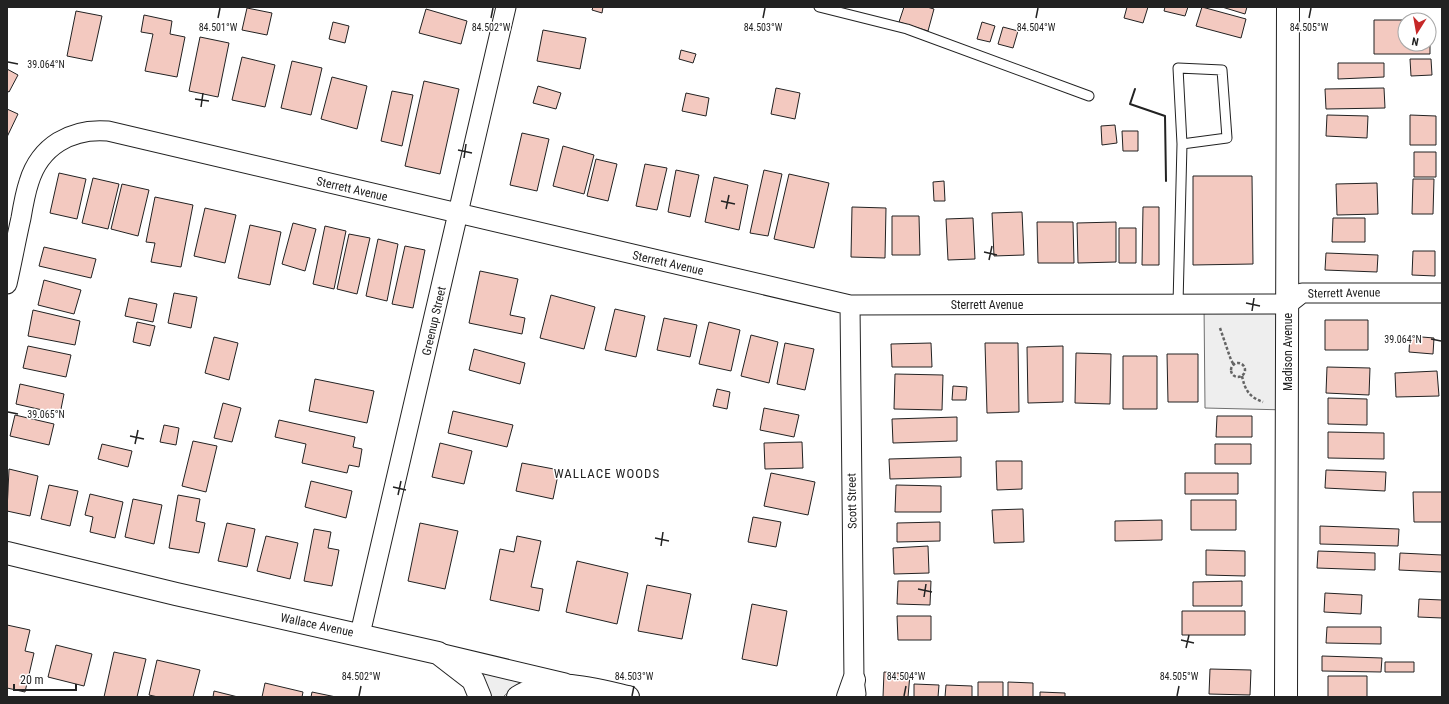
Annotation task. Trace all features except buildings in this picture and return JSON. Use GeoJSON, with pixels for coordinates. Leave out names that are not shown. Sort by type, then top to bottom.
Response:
{"type":"FeatureCollection","features":[{"type":"Feature","properties":{"kind":"main road","name":"Madison Avenue"},"geometry":{"type":"LineString","coordinates":[[1286,697],[1288,7]]}},
{"type":"Feature","properties":{"kind":"main road","name":"Wallace Avenue"},"geometry":{"type":"LineString","coordinates":[[7,553],[176,594],[360,634],[438,653]]}},
{"type":"Feature","properties":{"kind":"main road"},"geometry":{"type":"LineString","coordinates":[[438,653],[473,680],[480,697]]}},
{"type":"Feature","properties":{"kind":"main road"},"geometry":{"type":"LineString","coordinates":[[518,697],[528,691],[547,686],[584,687]]}},
{"type":"Feature","properties":{"kind":"main road","name":"Wallace Avenue"},"geometry":{"type":"LineString","coordinates":[[584,687],[628,697]]}},
{"type":"Feature","properties":{"kind":"street","name":"Greenup Street"},"geometry":{"type":"LineString","coordinates":[[360,634],[506,7]]}},
{"type":"Feature","properties":{"kind":"street","name":"Sterrett Avenue"},"geometry":{"type":"LineString","coordinates":[[7,284],[29,182],[36,166],[45,152],[60,140],[81,132],[92,130],[108,131],[850,305],[1288,304],[1302,293],[1442,293]]}},
{"type":"Feature","properties":{"kind":"street","name":"Scott Street"},"geometry":{"type":"LineString","coordinates":[[850,305],[853,692]]}},
{"type":"Feature","properties":{"kind":"street","name":"Wallace Avenue"},"geometry":{"type":"LineString","coordinates":[[438,653],[584,687]]}},
{"type":"Feature","properties":{"kind":"lane"},"geometry":{"type":"LineString","coordinates":[[819,7],[907,29],[1089,96]]}},
{"type":"Feature","properties":{"kind":"lane"},"geometry":{"type":"LineString","coordinates":[[1178,304],[1182,144],[1178,68],[1222,70],[1227,138],[1182,144]]}},
{"type":"Feature","properties":{"kind":"path"},"geometry":{"type":"LineString","coordinates":[[1220,328],[1234,365]]}},
{"type":"Feature","properties":{"kind":"path"},"geometry":{"type":"LineString","coordinates":[[1234,365],[1238,364],[1244,367],[1245,372],[1242,376],[1245,388],[1249,395],[1254,399],[1263,402]]}},
{"type":"Feature","properties":{"kind":"path"},"geometry":{"type":"LineString","coordinates":[[1234,365],[1231,368],[1232,374],[1238,377],[1242,376]]}},
{"type":"Feature","properties":{"kind":"shaded area"},"geometry":{"type":"Polygon","coordinates":[[[1204,304],[1288,304],[1287,410],[1205,408],[1204,304]]]}},
{"type":"Feature","properties":{"kind":"shaded area"},"geometry":{"type":"Polygon","coordinates":[[[470,668],[528,680],[514,687],[503,697],[488,697],[470,668]]]}},
{"type":"Feature","properties":{"kind":"wall"},"geometry":{"type":"LineString","coordinates":[[1135,89],[1130,104],[1165,116],[1166,181]]}},
{"type":"Feature","properties":{"kind":"district","name":"WALLACE WOODS"},"geometry":{"type":"Point","coordinates":[607,473]}}]}
